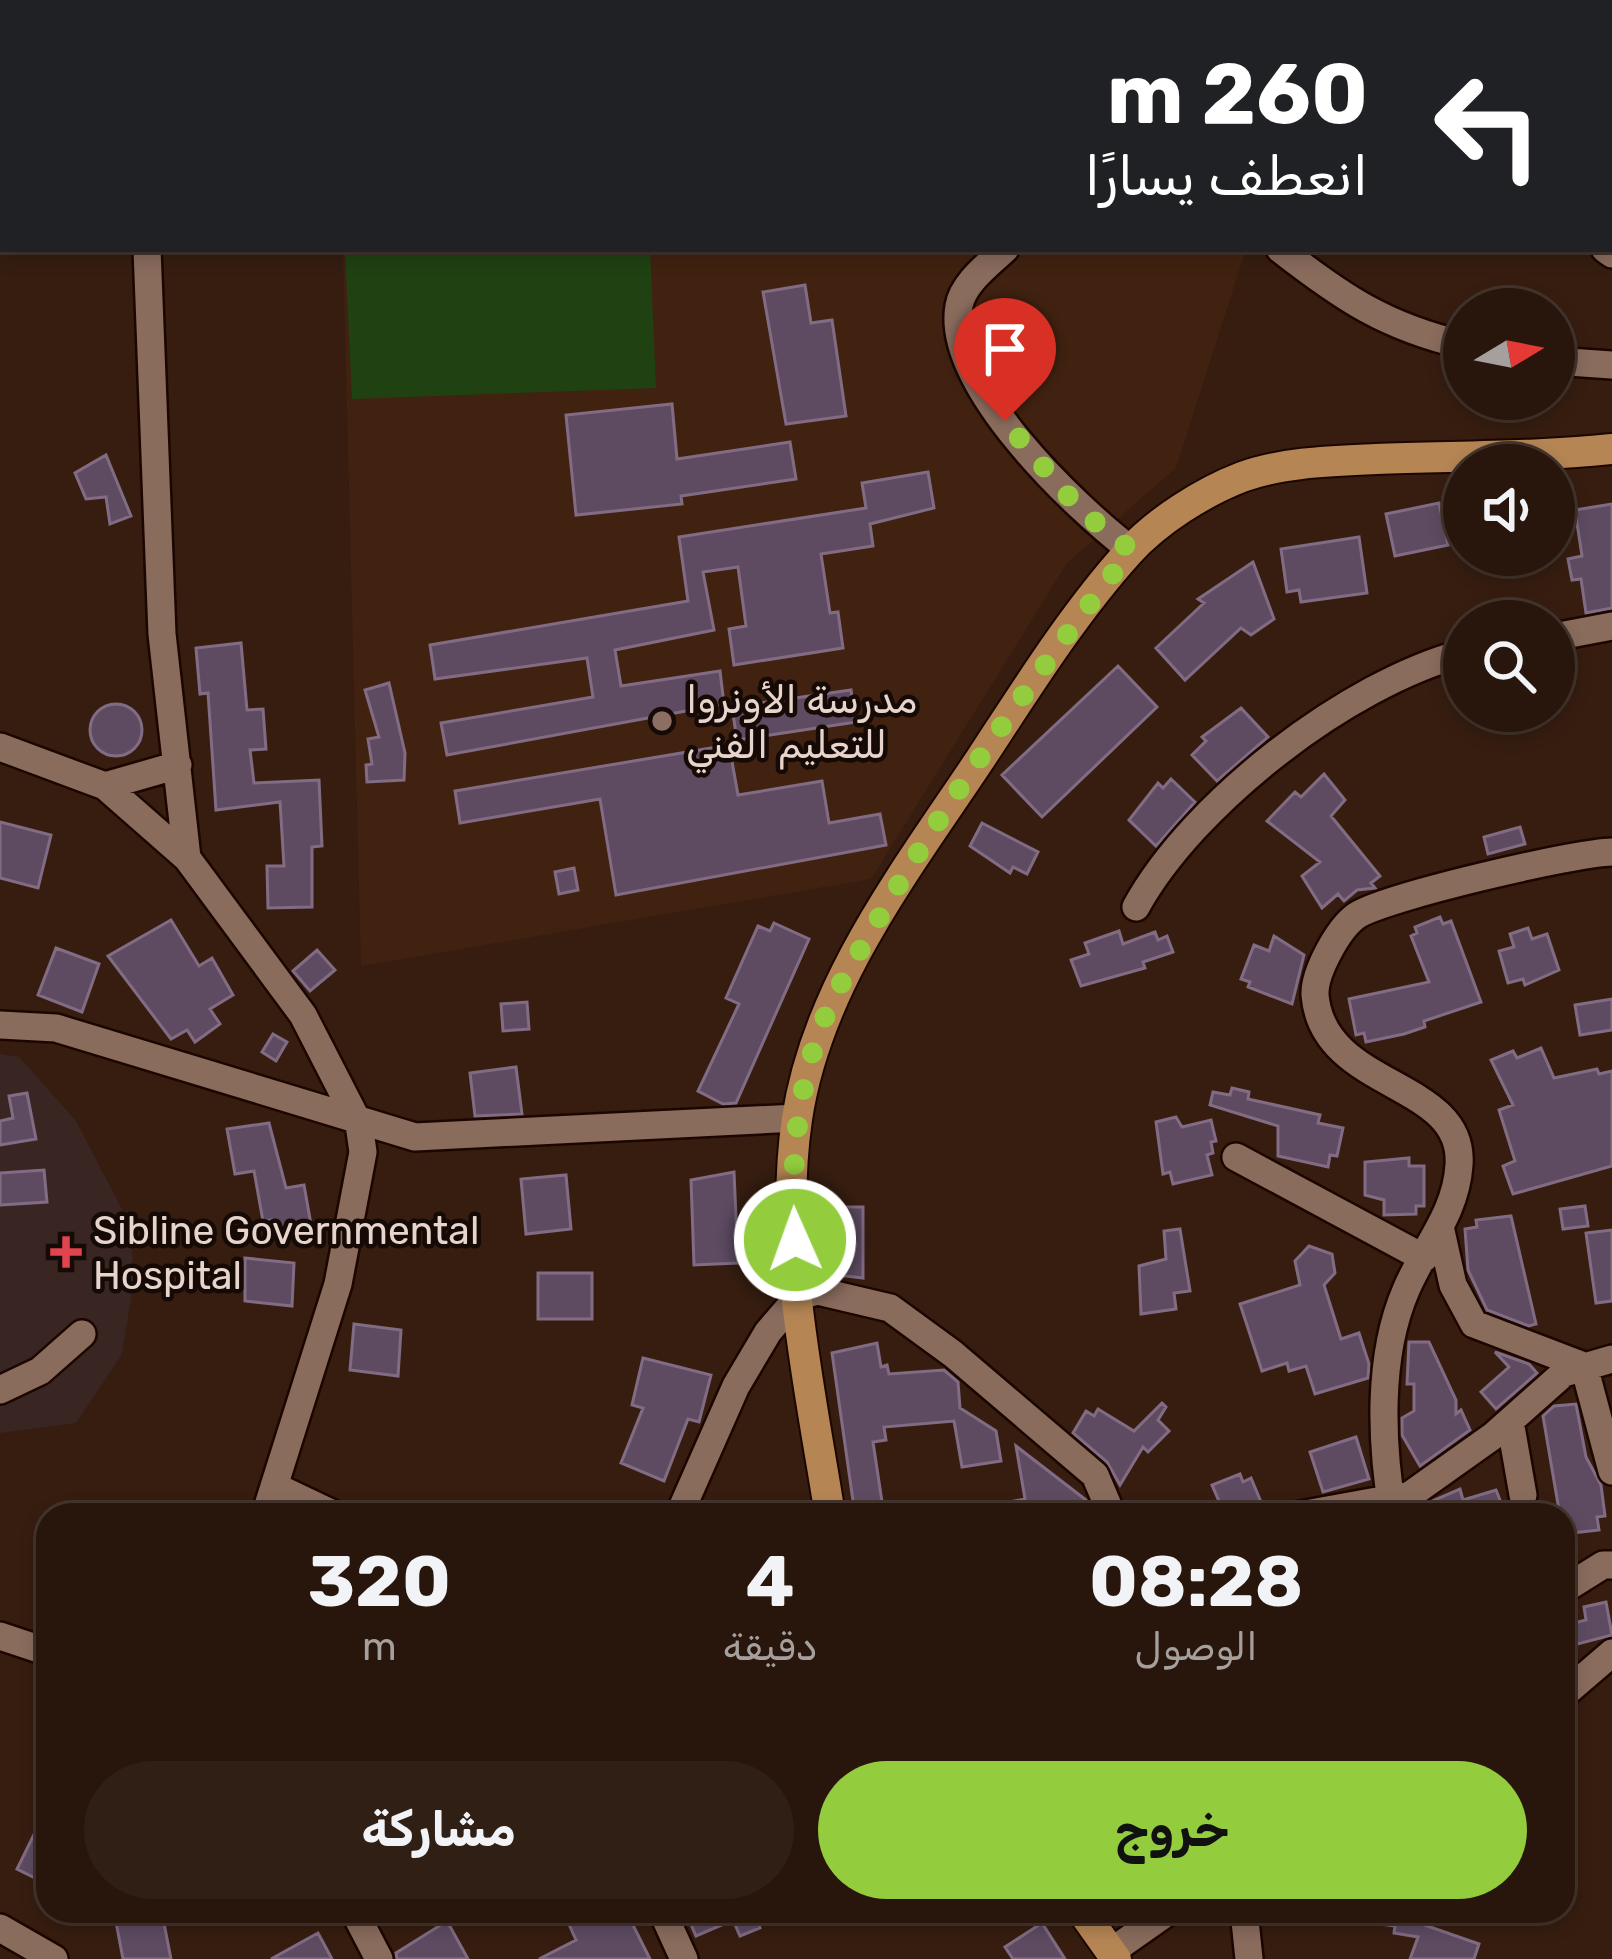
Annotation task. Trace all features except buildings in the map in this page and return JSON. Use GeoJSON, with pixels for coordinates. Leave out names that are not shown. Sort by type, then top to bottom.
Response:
{"type":"FeatureCollection","features":[{"type":"Feature","properties":{"kind":"main road"},"geometry":{"type":"LineString","coordinates":[[828,1503],[799,1296],[793,1203],[797,1118],[826,1014],[898,885],[1040,669],[1131,550],[1179,511],[1242,477],[1279,469],[1612,449]]}},
{"type":"Feature","properties":{"kind":"main road"},"geometry":{"type":"LineString","coordinates":[[1091,1923],[1114,1955]]}},
{"type":"Feature","properties":{"kind":"street"},"geometry":{"type":"LineString","coordinates":[[147,252],[152,479],[188,858]]}},
{"type":"Feature","properties":{"kind":"street"},"geometry":{"type":"LineString","coordinates":[[1002,252],[959,302],[958,337],[1005,421],[1081,511],[1131,550]]}},
{"type":"Feature","properties":{"kind":"street"},"geometry":{"type":"LineString","coordinates":[[1284,252],[1351,305],[1413,333],[1443,340]]}},
{"type":"Feature","properties":{"kind":"street"},"geometry":{"type":"LineString","coordinates":[[1575,362],[1612,365]]}},
{"type":"Feature","properties":{"kind":"street"},"geometry":{"type":"LineString","coordinates":[[1575,633],[1612,626]]}},
{"type":"Feature","properties":{"kind":"street"},"geometry":{"type":"LineString","coordinates":[[1136,908],[1159,865],[1282,751],[1403,674],[1443,660]]}},
{"type":"Feature","properties":{"kind":"street"},"geometry":{"type":"LineString","coordinates":[[0,747],[105,785],[188,858],[303,1015],[359,1124],[363,1152],[338,1284],[269,1503]]}},
{"type":"Feature","properties":{"kind":"street"},"geometry":{"type":"LineString","coordinates":[[105,785],[178,765]]}},
{"type":"Feature","properties":{"kind":"street"},"geometry":{"type":"LineString","coordinates":[[1392,1503],[1386,1370],[1395,1317],[1441,1231],[1460,1161],[1454,1133],[1421,1100],[1365,1072],[1338,1049],[1320,1023],[1314,989],[1352,919],[1367,910],[1448,886],[1612,852]]}},
{"type":"Feature","properties":{"kind":"street"},"geometry":{"type":"LineString","coordinates":[[0,1025],[56,1028],[280,1092],[359,1124],[440,1138],[797,1118]]}},
{"type":"Feature","properties":{"kind":"street"},"geometry":{"type":"LineString","coordinates":[[1236,1157],[1424,1258]]}},
{"type":"Feature","properties":{"kind":"street"},"geometry":{"type":"LineString","coordinates":[[1441,1231],[1453,1285],[1474,1324],[1584,1366]]}},
{"type":"Feature","properties":{"kind":"street"},"geometry":{"type":"LineString","coordinates":[[684,1503],[736,1386],[768,1332],[799,1296],[831,1292],[902,1315],[1095,1475],[1107,1503]]}},
{"type":"Feature","properties":{"kind":"street"},"geometry":{"type":"LineString","coordinates":[[0,1390],[40,1371],[82,1334]]}},
{"type":"Feature","properties":{"kind":"street"},"geometry":{"type":"LineString","coordinates":[[1399,1503],[1510,1421],[1564,1373],[1612,1359]]}},
{"type":"Feature","properties":{"kind":"street"},"geometry":{"type":"LineString","coordinates":[[1584,1366],[1612,1471]]}},
{"type":"Feature","properties":{"kind":"street"},"geometry":{"type":"LineString","coordinates":[[1510,1421],[1523,1495]]}},
{"type":"Feature","properties":{"kind":"street"},"geometry":{"type":"LineString","coordinates":[[274,1486],[310,1503]]}},
{"type":"Feature","properties":{"kind":"street"},"geometry":{"type":"LineString","coordinates":[[1575,1584],[1612,1565]]}},
{"type":"Feature","properties":{"kind":"street"},"geometry":{"type":"LineString","coordinates":[[0,1636],[36,1648]]}},
{"type":"Feature","properties":{"kind":"street"},"geometry":{"type":"LineString","coordinates":[[1575,1685],[1612,1653]]}},
{"type":"Feature","properties":{"kind":"street"},"geometry":{"type":"LineString","coordinates":[[360,1923],[379,1959]]}},
{"type":"Feature","properties":{"kind":"street"},"geometry":{"type":"LineString","coordinates":[[668,1923],[684,1959]]}},
{"type":"Feature","properties":{"kind":"street"},"geometry":{"type":"LineString","coordinates":[[1114,1955],[1154,1923]]}},
{"type":"Feature","properties":{"kind":"street"},"geometry":{"type":"LineString","coordinates":[[1246,1923],[1250,1959]]}},
{"type":"Feature","properties":{"kind":"street"},"geometry":{"type":"LineString","coordinates":[[0,1928],[54,1959]]}},
{"type":"Feature","properties":{"kind":"shaded area","name":"مدرسة الأونروا للتعليم الفني"},"geometry":{"type":"Polygon","coordinates":[[[343,252],[1245,252],[1176,468],[1067,563],[871,879],[361,966],[343,252]]]}},
{"type":"Feature","properties":{"kind":"shaded area","name":"Sibline Governmental Hospital"},"geometry":{"type":"Polygon","coordinates":[[[0,1054],[19,1057],[76,1121],[130,1225],[134,1280],[122,1354],[76,1423],[0,1433],[0,1054]]]}},
{"type":"Feature","properties":{"kind":"green space"},"geometry":{"type":"Polygon","coordinates":[[[345,252],[650,252],[656,388],[352,399],[345,252]]]}},
{"type":"Feature","properties":{"kind":"place","name":"مدرسة الأونروا للتعليم الفني"},"geometry":{"type":"Point","coordinates":[662,721]}},
{"type":"Feature","properties":{"kind":"place","name":"Sibline Governmental Hospital"},"geometry":{"type":"Point","coordinates":[66,1252]}},
{"type":"Feature","properties":{"kind":"route"},"geometry":{"type":"LineString","coordinates":[[795,1240],[797,1118],[817,1037],[836,993],[909,868],[1040,669],[1131,550],[1081,511],[1005,421]]}}]}
